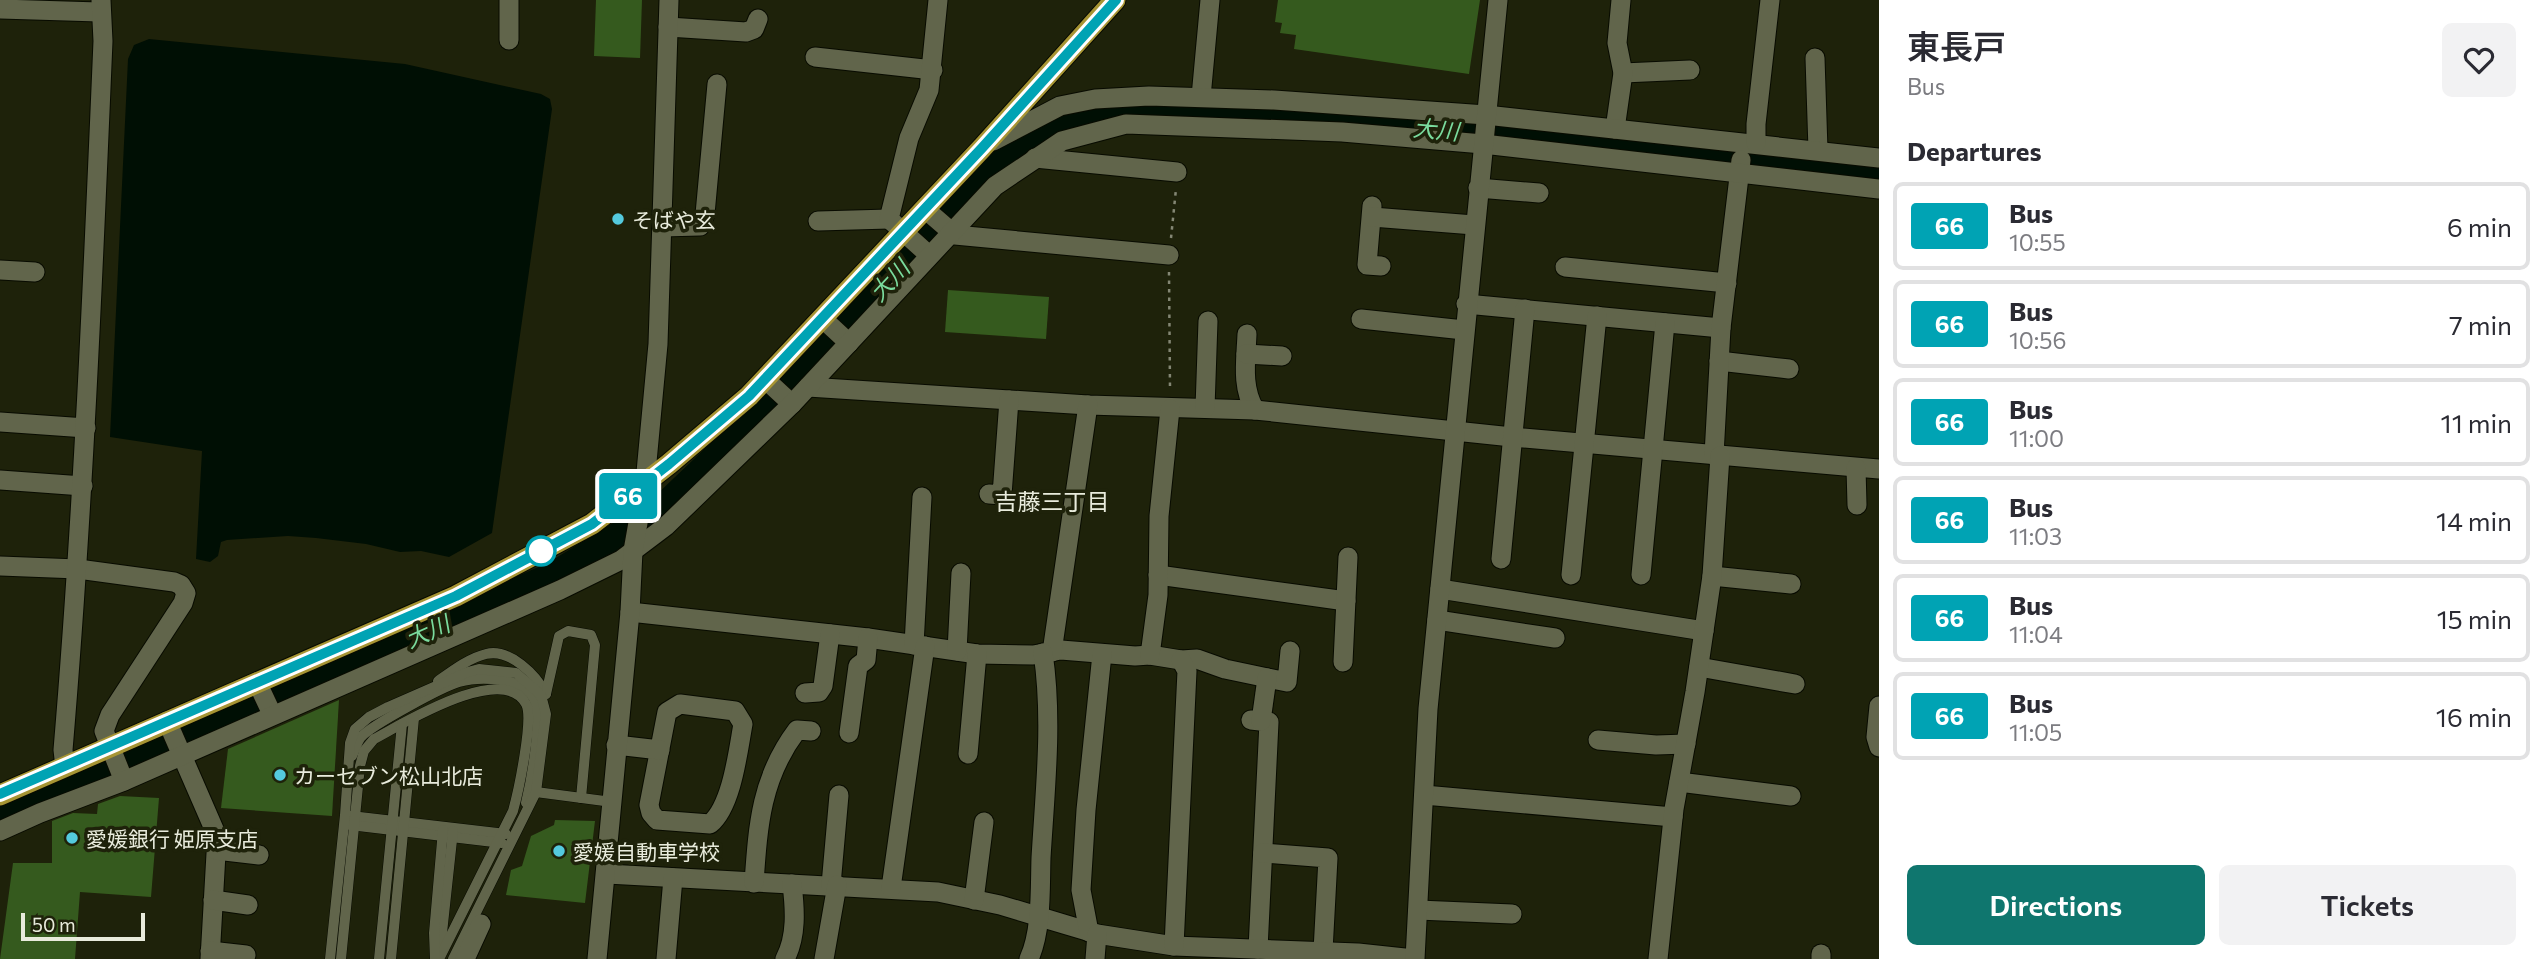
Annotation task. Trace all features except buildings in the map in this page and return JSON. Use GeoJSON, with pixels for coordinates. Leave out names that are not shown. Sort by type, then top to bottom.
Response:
{"type":"FeatureCollection","features":[{"type":"Feature","properties":{"kind":"highway"},"geometry":{"type":"LineString","coordinates":[[0,794],[34,800],[65,766],[117,765],[265,700],[592,524],[749,396],[780,393],[837,332],[912,240],[939,222],[982,148],[1052,103],[1115,0]]}},
{"type":"Feature","properties":{"kind":"street"},"geometry":{"type":"LineString","coordinates":[[509,0],[509,40]]}},
{"type":"Feature","properties":{"kind":"street"},"geometry":{"type":"LineString","coordinates":[[597,959],[607,874],[633,551],[645,483],[658,344],[669,0]]}},
{"type":"Feature","properties":{"kind":"street"},"geometry":{"type":"LineString","coordinates":[[912,240],[909,138],[929,90],[933,71],[938,0]]}},
{"type":"Feature","properties":{"kind":"street"},"geometry":{"type":"LineString","coordinates":[[1201,97],[1210,0]]}},
{"type":"Feature","properties":{"kind":"street"},"geometry":{"type":"LineString","coordinates":[[607,874],[938,892],[1037,916],[1093,933],[1210,953],[1258,949],[1323,951],[1415,959],[1437,620],[1498,0]]}},
{"type":"Feature","properties":{"kind":"street"},"geometry":{"type":"LineString","coordinates":[[1615,129],[1623,73],[1618,43],[1621,0]]}},
{"type":"Feature","properties":{"kind":"street"},"geometry":{"type":"LineString","coordinates":[[1658,959],[1673,817],[1712,576],[1721,328],[1744,154],[1756,124],[1770,0]]}},
{"type":"Feature","properties":{"kind":"street"},"geometry":{"type":"LineString","coordinates":[[7,6],[100,6],[103,41],[83,486],[63,750],[65,766]]}},
{"type":"Feature","properties":{"kind":"street"},"geometry":{"type":"LineString","coordinates":[[668,27],[746,32],[754,29],[758,19]]}},
{"type":"Feature","properties":{"kind":"street"},"geometry":{"type":"LineString","coordinates":[[815,57],[933,71]]}},
{"type":"Feature","properties":{"kind":"street"},"geometry":{"type":"LineString","coordinates":[[1815,58],[1818,150]]}},
{"type":"Feature","properties":{"kind":"street"},"geometry":{"type":"LineString","coordinates":[[1623,73],[1690,70]]}},
{"type":"Feature","properties":{"kind":"street"},"geometry":{"type":"LineString","coordinates":[[662,227],[700,226],[705,214],[717,84]]}},
{"type":"Feature","properties":{"kind":"street"},"geometry":{"type":"LineString","coordinates":[[982,148],[1052,103],[1095,99],[1201,97],[1274,100],[1486,115],[1615,129],[1744,154],[1879,189]]}},
{"type":"Feature","properties":{"kind":"street"},"geometry":{"type":"LineString","coordinates":[[1052,103],[1062,141]]}},
{"type":"Feature","properties":{"kind":"street"},"geometry":{"type":"LineString","coordinates":[[808,387],[837,332],[912,240],[1062,141],[1126,124],[1330,131],[1483,144],[1744,154],[1818,150],[1879,158]]}},
{"type":"Feature","properties":{"kind":"street"},"geometry":{"type":"LineString","coordinates":[[1035,158],[1177,172]]}},
{"type":"Feature","properties":{"kind":"street"},"geometry":{"type":"LineString","coordinates":[[1478,188],[1539,193]]}},
{"type":"Feature","properties":{"kind":"street"},"geometry":{"type":"LineString","coordinates":[[1381,267],[1367,265],[1372,211],[1474,225]]}},
{"type":"Feature","properties":{"kind":"street"},"geometry":{"type":"LineString","coordinates":[[818,221],[912,240]]}},
{"type":"Feature","properties":{"kind":"street"},"geometry":{"type":"LineString","coordinates":[[939,222],[955,235],[1169,255]]}},
{"type":"Feature","properties":{"kind":"street"},"geometry":{"type":"LineString","coordinates":[[1565,267],[1658,268],[1727,283]]}},
{"type":"Feature","properties":{"kind":"street"},"geometry":{"type":"LineString","coordinates":[[0,270],[35,272]]}},
{"type":"Feature","properties":{"kind":"street"},"geometry":{"type":"LineString","coordinates":[[1466,304],[1721,328]]}},
{"type":"Feature","properties":{"kind":"street"},"geometry":{"type":"LineString","coordinates":[[1501,559],[1525,309]]}},
{"type":"Feature","properties":{"kind":"street"},"geometry":{"type":"LineString","coordinates":[[1571,575],[1597,316]]}},
{"type":"Feature","properties":{"kind":"street"},"geometry":{"type":"LineString","coordinates":[[1362,319],[1464,330]]}},
{"type":"Feature","properties":{"kind":"street"},"geometry":{"type":"LineString","coordinates":[[1205,408],[1208,321]]}},
{"type":"Feature","properties":{"kind":"street"},"geometry":{"type":"LineString","coordinates":[[1641,575],[1665,323]]}},
{"type":"Feature","properties":{"kind":"street"},"geometry":{"type":"LineString","coordinates":[[1255,410],[1247,397],[1246,344],[1282,356]]}},
{"type":"Feature","properties":{"kind":"street"},"geometry":{"type":"LineString","coordinates":[[1720,361],[1789,369]]}},
{"type":"Feature","properties":{"kind":"street"},"geometry":{"type":"LineString","coordinates":[[0,831],[34,800],[265,700],[560,590],[633,551],[666,526],[780,393],[808,387],[1088,405],[1255,410],[1512,437],[1879,469]]}},
{"type":"Feature","properties":{"kind":"street"},"geometry":{"type":"LineString","coordinates":[[989,494],[1002,495],[1009,400]]}},
{"type":"Feature","properties":{"kind":"street"},"geometry":{"type":"LineString","coordinates":[[1029,959],[1037,916],[1048,718],[1048,652],[1088,405]]}},
{"type":"Feature","properties":{"kind":"street"},"geometry":{"type":"LineString","coordinates":[[1150,655],[1158,595],[1159,516],[1170,409]]}},
{"type":"Feature","properties":{"kind":"street"},"geometry":{"type":"LineString","coordinates":[[0,422],[86,428]]}},
{"type":"Feature","properties":{"kind":"street"},"geometry":{"type":"LineString","coordinates":[[1856,468],[1857,505]]}},
{"type":"Feature","properties":{"kind":"street"},"geometry":{"type":"LineString","coordinates":[[0,481],[83,486]]}},
{"type":"Feature","properties":{"kind":"street"},"geometry":{"type":"LineString","coordinates":[[891,888],[920,645],[922,497]]}},
{"type":"Feature","properties":{"kind":"street"},"geometry":{"type":"LineString","coordinates":[[1343,662],[1348,557]]}},
{"type":"Feature","properties":{"kind":"street"},"geometry":{"type":"LineString","coordinates":[[0,566],[78,569],[174,582],[181,585],[186,593],[183,603],[110,715],[104,731],[117,765]]}},
{"type":"Feature","properties":{"kind":"street"},"geometry":{"type":"LineString","coordinates":[[957,651],[961,573]]}},
{"type":"Feature","properties":{"kind":"street"},"geometry":{"type":"LineString","coordinates":[[1158,575],[1346,601]]}},
{"type":"Feature","properties":{"kind":"street"},"geometry":{"type":"LineString","coordinates":[[1712,576],[1790,583]]}},
{"type":"Feature","properties":{"kind":"street"},"geometry":{"type":"LineString","coordinates":[[1440,589],[1704,631]]}},
{"type":"Feature","properties":{"kind":"street"},"geometry":{"type":"LineString","coordinates":[[630,612],[868,638],[977,653],[1048,652],[1197,659],[1225,669],[1287,682],[1290,652]]}},
{"type":"Feature","properties":{"kind":"street"},"geometry":{"type":"LineString","coordinates":[[1437,620],[1555,638]]}},
{"type":"Feature","properties":{"kind":"street"},"geometry":{"type":"LineString","coordinates":[[805,693],[819,692],[823,686],[830,634]]}},
{"type":"Feature","properties":{"kind":"street"},"geometry":{"type":"LineString","coordinates":[[849,733],[858,666],[866,660],[868,638]]}},
{"type":"Feature","properties":{"kind":"street"},"geometry":{"type":"LineString","coordinates":[[968,754],[977,653]]}},
{"type":"Feature","properties":{"kind":"street"},"geometry":{"type":"LineString","coordinates":[[1095,959],[1093,933],[1081,890],[1086,810],[1102,654]]}},
{"type":"Feature","properties":{"kind":"street"},"geometry":{"type":"LineString","coordinates":[[1174,946],[1187,671],[1181,660]]}},
{"type":"Feature","properties":{"kind":"street"},"geometry":{"type":"LineString","coordinates":[[1700,661],[1794,678]]}},
{"type":"Feature","properties":{"kind":"street"},"geometry":{"type":"LineString","coordinates":[[1258,949],[1269,722],[1256,721],[1267,678]]}},
{"type":"Feature","properties":{"kind":"street"},"geometry":{"type":"LineString","coordinates":[[680,704],[735,711],[741,717],[743,724],[734,773],[717,818],[710,824],[657,820],[651,813],[649,805],[660,750],[667,712],[672,707],[680,704]]}},
{"type":"Feature","properties":{"kind":"street"},"geometry":{"type":"LineString","coordinates":[[1879,706],[1876,737],[1879,747]]}},
{"type":"Feature","properties":{"kind":"street"},"geometry":{"type":"LineString","coordinates":[[754,883],[758,821],[779,753],[797,730],[811,731]]}},
{"type":"Feature","properties":{"kind":"street"},"geometry":{"type":"LineString","coordinates":[[176,739],[217,836],[210,955],[246,955]]}},
{"type":"Feature","properties":{"kind":"street"},"geometry":{"type":"LineString","coordinates":[[1598,740],[1656,745],[1686,744]]}},
{"type":"Feature","properties":{"kind":"street"},"geometry":{"type":"LineString","coordinates":[[616,745],[660,750]]}},
{"type":"Feature","properties":{"kind":"street"},"geometry":{"type":"LineString","coordinates":[[1679,782],[1791,796]]}},
{"type":"Feature","properties":{"kind":"street"},"geometry":{"type":"LineString","coordinates":[[824,959],[834,885],[839,795]]}},
{"type":"Feature","properties":{"kind":"street"},"geometry":{"type":"LineString","coordinates":[[1424,795],[1673,817]]}},
{"type":"Feature","properties":{"kind":"street"},"geometry":{"type":"LineString","coordinates":[[974,900],[984,822]]}},
{"type":"Feature","properties":{"kind":"street"},"geometry":{"type":"LineString","coordinates":[[216,850],[259,855]]}},
{"type":"Feature","properties":{"kind":"street"},"geometry":{"type":"LineString","coordinates":[[1263,853],[1328,858],[1323,951]]}},
{"type":"Feature","properties":{"kind":"street"},"geometry":{"type":"LineString","coordinates":[[666,959],[673,878]]}},
{"type":"Feature","properties":{"kind":"street"},"geometry":{"type":"LineString","coordinates":[[785,959],[790,949],[795,915],[792,884]]}},
{"type":"Feature","properties":{"kind":"street"},"geometry":{"type":"LineString","coordinates":[[213,900],[248,905]]}},
{"type":"Feature","properties":{"kind":"street"},"geometry":{"type":"LineString","coordinates":[[1418,910],[1512,914]]}},
{"type":"Feature","properties":{"kind":"street"},"geometry":{"type":"LineString","coordinates":[[457,958],[481,924]]}},
{"type":"Feature","properties":{"kind":"lane"},"geometry":{"type":"LineString","coordinates":[[439,956],[457,958],[536,792],[546,694],[559,636],[568,631],[591,635],[595,645],[581,797]]}},
{"type":"Feature","properties":{"kind":"lane"},"geometry":{"type":"LineString","coordinates":[[430,688],[454,669],[487,653],[514,660],[539,680],[546,694]]}},
{"type":"Feature","properties":{"kind":"lane"},"geometry":{"type":"LineString","coordinates":[[341,959],[350,820],[350,743],[355,729],[369,717],[430,688],[479,669],[516,673],[541,695],[546,714]]}},
{"type":"Feature","properties":{"kind":"lane"},"geometry":{"type":"LineString","coordinates":[[351,759],[360,738],[378,724],[459,682],[513,682],[526,689],[535,700],[537,715],[529,789],[523,817]]}},
{"type":"Feature","properties":{"kind":"lane"},"geometry":{"type":"LineString","coordinates":[[330,959],[350,820],[365,751],[373,739],[457,696],[482,691],[504,691],[516,695],[526,704],[528,717],[519,787],[513,811],[439,956]]}},
{"type":"Feature","properties":{"kind":"lane"},"geometry":{"type":"LineString","coordinates":[[391,959],[414,718]]}},
{"type":"Feature","properties":{"kind":"lane"},"geometry":{"type":"LineString","coordinates":[[379,959],[402,724]]}},
{"type":"Feature","properties":{"kind":"lane"},"geometry":{"type":"LineString","coordinates":[[536,792],[612,802]]}},
{"type":"Feature","properties":{"kind":"lane"},"geometry":{"type":"LineString","coordinates":[[350,820],[500,837],[510,842]]}},
{"type":"Feature","properties":{"kind":"lane"},"geometry":{"type":"LineString","coordinates":[[439,956],[448,831]]}},
{"type":"Feature","properties":{"kind":"shaded area"},"geometry":{"type":"Polygon","coordinates":[[[149,39],[405,64],[541,94],[550,99],[552,109],[492,533],[449,557],[421,551],[400,552],[366,544],[288,536],[227,540],[221,542],[218,556],[210,562],[196,559],[202,451],[110,437],[128,59],[134,45],[149,39]]]}},
{"type":"Feature","properties":{"kind":"waterway","name":"大川"},"geometry":{"type":"LineString","coordinates":[[0,818],[555,576],[661,511],[768,409],[932,234],[1015,152],[1075,124],[1127,113],[1257,114],[1411,124],[1715,153],[1879,174]]}},
{"type":"Feature","properties":{"kind":"bus line","name":"66"},"geometry":{"type":"LineString","coordinates":[[0,794],[456,596],[592,524],[669,464],[749,396],[982,148],[1116,0]]}},
{"type":"Feature","properties":{"kind":"place","name":"そばや玄"},"geometry":{"type":"Point","coordinates":[618,219]}},
{"type":"Feature","properties":{"kind":"place","name":"カーセブン松山北店"},"geometry":{"type":"Point","coordinates":[280,775]}},
{"type":"Feature","properties":{"kind":"place","name":"愛媛銀行 姫原支店"},"geometry":{"type":"Point","coordinates":[72,838]}},
{"type":"Feature","properties":{"kind":"place","name":"愛媛自動車学校"},"geometry":{"type":"Point","coordinates":[559,851]}},
{"type":"Feature","properties":{"kind":"district","name":"吉藤三丁目"},"geometry":{"type":"Point","coordinates":[1052,501]}}]}
